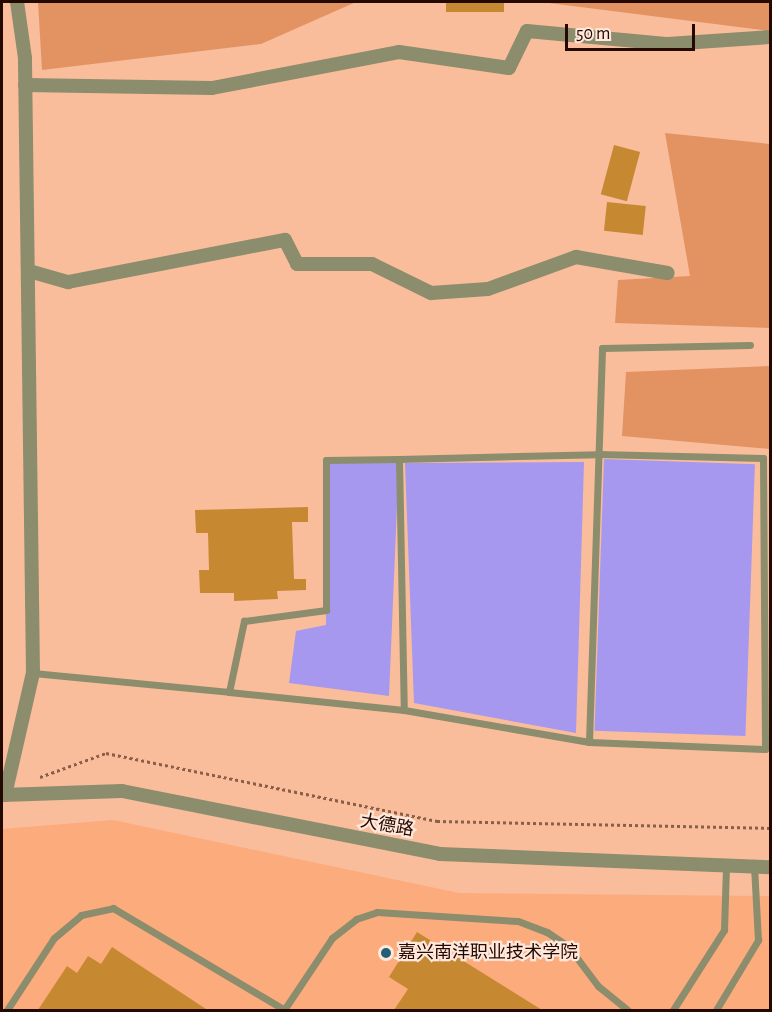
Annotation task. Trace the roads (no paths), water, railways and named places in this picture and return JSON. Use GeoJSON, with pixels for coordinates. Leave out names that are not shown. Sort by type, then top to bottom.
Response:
{"type":"FeatureCollection","features":[{"type":"Feature","properties":{"kind":"street"},"geometry":{"type":"LineString","coordinates":[[4,795],[33,673],[25,85],[17,2]]}},
{"type":"Feature","properties":{"kind":"street"},"geometry":{"type":"LineString","coordinates":[[25,85],[213,88],[399,52],[509,68],[527,31],[668,44],[771,37]]}},
{"type":"Feature","properties":{"kind":"street"},"geometry":{"type":"LineString","coordinates":[[29,271],[68,282],[285,240],[297,264],[372,264],[430,293],[488,290],[576,257],[668,273]]}},
{"type":"Feature","properties":{"kind":"street","name":"大德路"},"geometry":{"type":"LineString","coordinates":[[4,795],[122,791],[440,854],[771,867]]}},
{"type":"Feature","properties":{"kind":"lane"},"geometry":{"type":"LineString","coordinates":[[589,742],[602,348],[750,345]]}},
{"type":"Feature","properties":{"kind":"lane"},"geometry":{"type":"LineString","coordinates":[[33,673],[404,710],[589,742],[765,750],[763,458],[598,454],[326,460],[326,610],[244,621],[229,692]]}},
{"type":"Feature","properties":{"kind":"lane"},"geometry":{"type":"LineString","coordinates":[[399,459],[404,710]]}},
{"type":"Feature","properties":{"kind":"lane"},"geometry":{"type":"LineString","coordinates":[[673,1011],[724,930],[726,867]]}},
{"type":"Feature","properties":{"kind":"lane"},"geometry":{"type":"LineString","coordinates":[[716,1011],[758,939],[753,867]]}},
{"type":"Feature","properties":{"kind":"lane"},"geometry":{"type":"LineString","coordinates":[[7,1011],[54,938],[81,915],[113,908],[284,1010],[332,938],[356,919],[377,912],[518,921],[547,932],[568,946],[586,964],[598,986],[628,1011]]}},
{"type":"Feature","properties":{"kind":"place","name":"嘉兴南洋职业技术学院"},"geometry":{"type":"Point","coordinates":[386,953]}}]}
